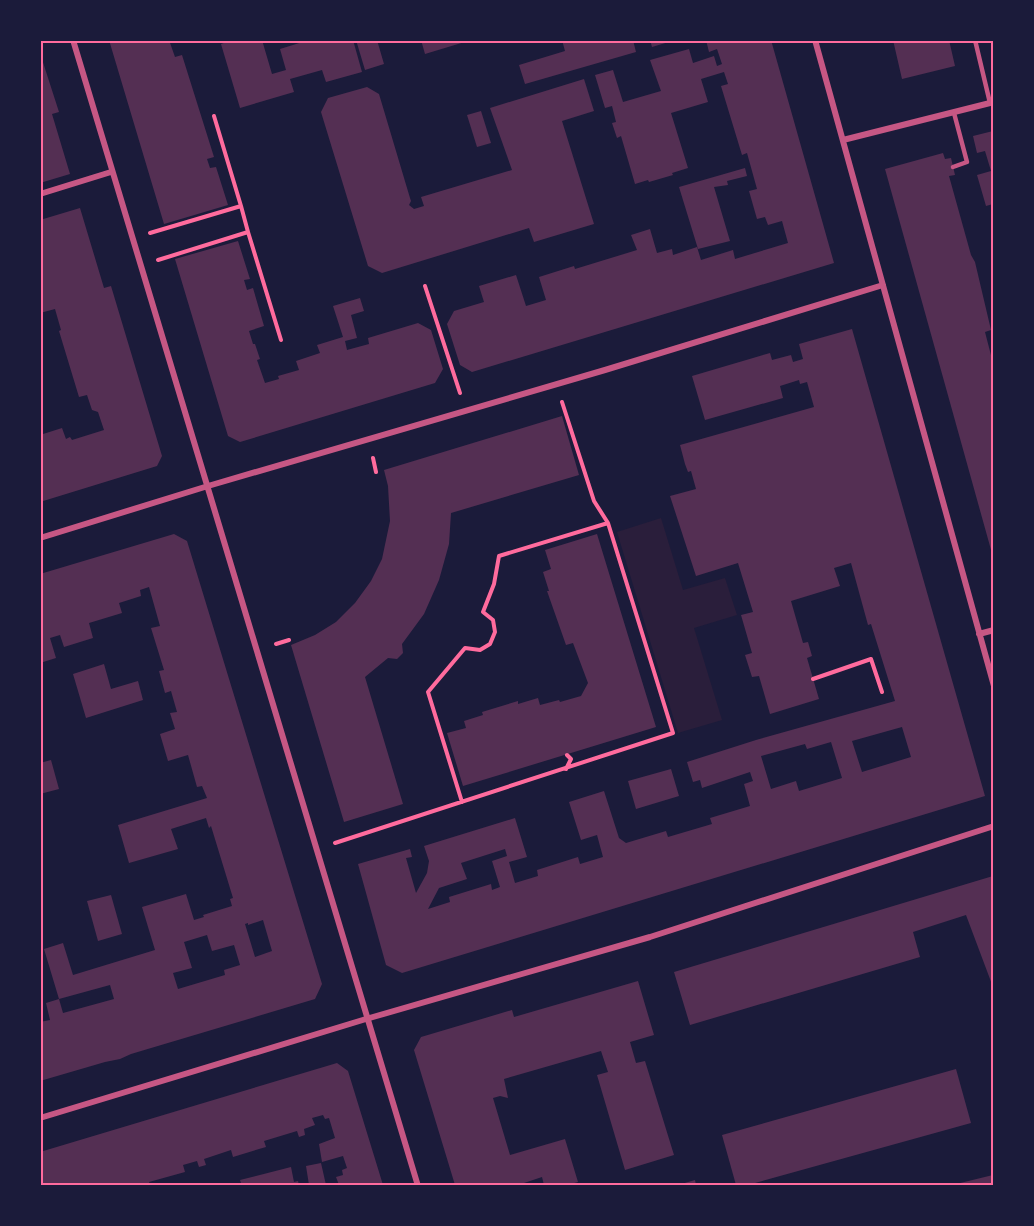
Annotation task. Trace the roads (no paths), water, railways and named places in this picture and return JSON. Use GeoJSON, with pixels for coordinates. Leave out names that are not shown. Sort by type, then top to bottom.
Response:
{"type":"FeatureCollection","features":[{"type":"Feature","properties":{"kind":"street"},"geometry":{"type":"LineString","coordinates":[[73,40],[317,848],[366,1019],[418,1185]]}},
{"type":"Feature","properties":{"kind":"street"},"geometry":{"type":"LineString","coordinates":[[815,40],[993,686]]}},
{"type":"Feature","properties":{"kind":"street"},"geometry":{"type":"LineString","coordinates":[[843,141],[992,103]]}},
{"type":"Feature","properties":{"kind":"street"},"geometry":{"type":"LineString","coordinates":[[40,194],[111,172]]}},
{"type":"Feature","properties":{"kind":"street"},"geometry":{"type":"LineString","coordinates":[[40,538],[883,285]]}},
{"type":"Feature","properties":{"kind":"street"},"geometry":{"type":"LineString","coordinates":[[979,634],[993,630]]}},
{"type":"Feature","properties":{"kind":"street"},"geometry":{"type":"LineString","coordinates":[[40,1118],[366,1019],[650,937],[993,826]]}},
{"type":"Feature","properties":{"kind":"lane"},"geometry":{"type":"LineString","coordinates":[[975,40],[992,103]]}},
{"type":"Feature","properties":{"kind":"lane"},"geometry":{"type":"LineString","coordinates":[[953,167],[967,162],[954,113]]}}]}
